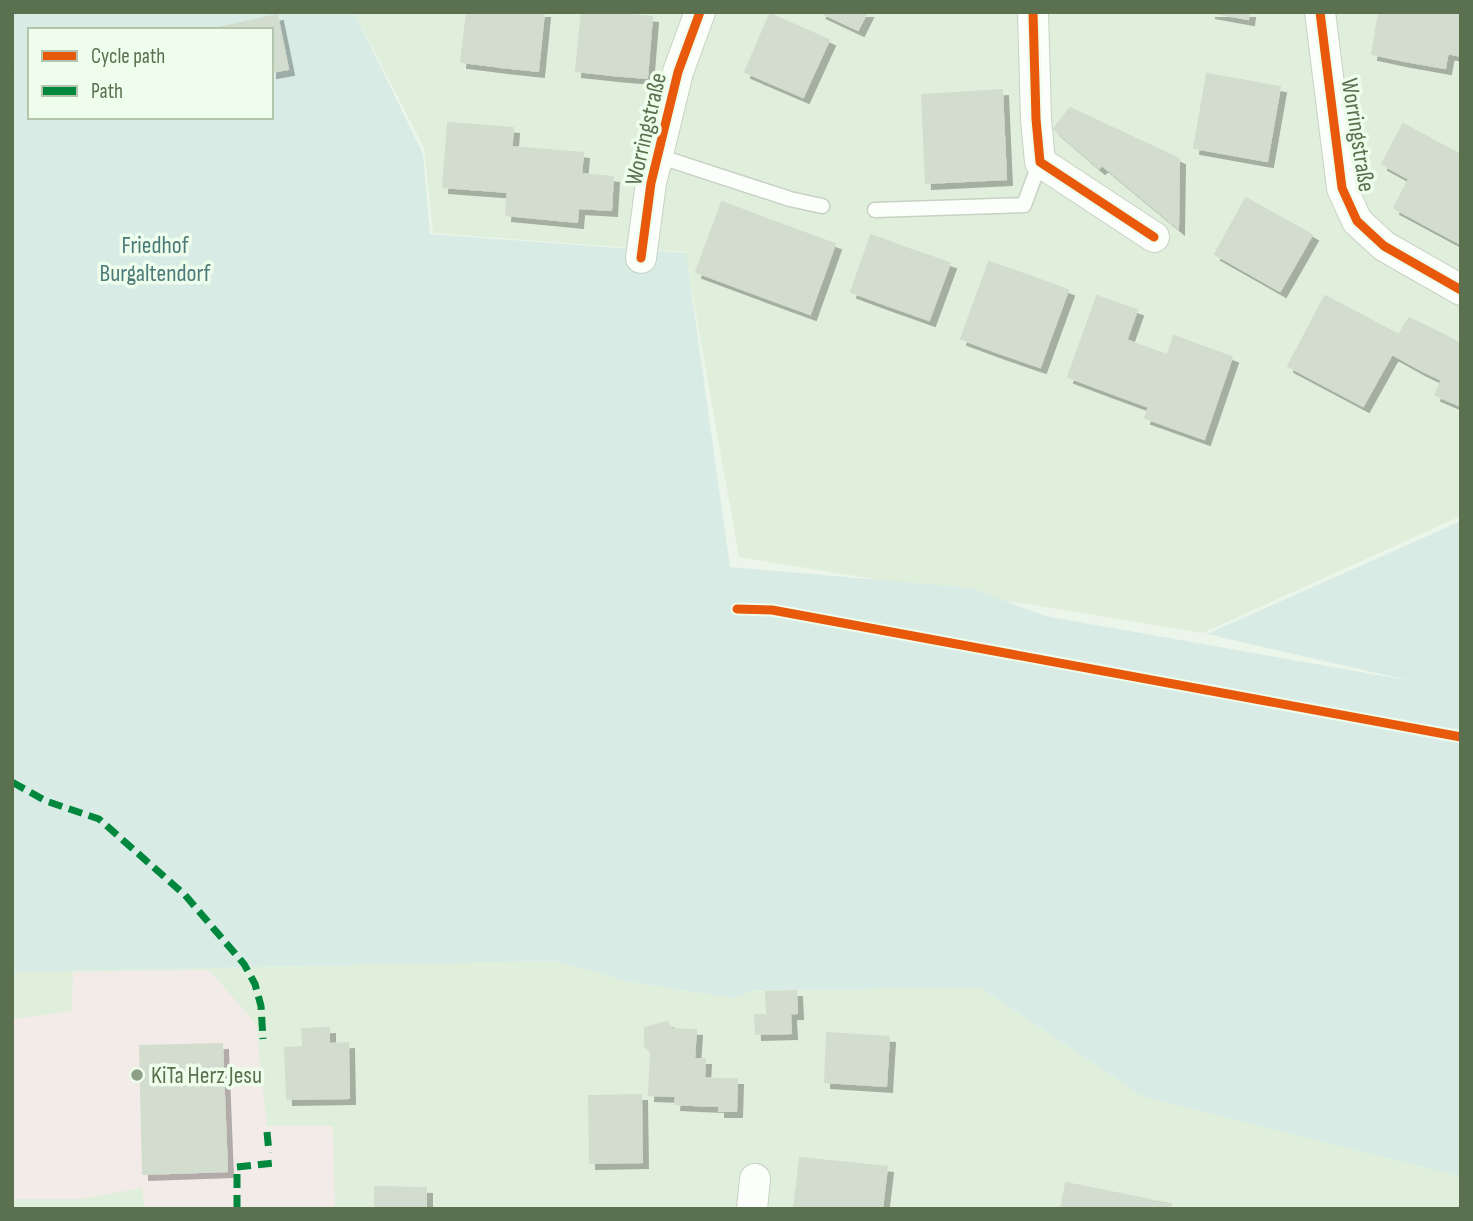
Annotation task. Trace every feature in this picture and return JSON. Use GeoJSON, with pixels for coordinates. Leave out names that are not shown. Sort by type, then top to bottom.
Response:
{"type":"FeatureCollection","features":[{"type":"Feature","properties":{"kind":"street","name":"Worringstraße"},"geometry":{"type":"LineString","coordinates":[[641,258],[657,156],[678,72],[699,12]]}},
{"type":"Feature","properties":{"kind":"street"},"geometry":{"type":"LineString","coordinates":[[1033,12],[1040,162],[1154,236]]}},
{"type":"Feature","properties":{"kind":"street","name":"Worringstraße"},"geometry":{"type":"LineString","coordinates":[[1321,12],[1342,188],[1357,221],[1384,246],[1461,290]]}},
{"type":"Feature","properties":{"kind":"street"},"geometry":{"type":"LineString","coordinates":[[752,1209],[755,1179]]}},
{"type":"Feature","properties":{"kind":"lane","name":"Worringstraße"},"geometry":{"type":"LineString","coordinates":[[657,156],[790,199],[822,206]]}},
{"type":"Feature","properties":{"kind":"lane"},"geometry":{"type":"LineString","coordinates":[[875,210],[1024,205],[1040,162]]}},
{"type":"Feature","properties":{"kind":"shaded area"},"geometry":{"type":"Polygon","coordinates":[[[354,12],[1461,12],[1461,516],[1203,633],[739,557],[685,252],[433,233],[424,148],[354,12]]]}},
{"type":"Feature","properties":{"kind":"shaded area"},"geometry":{"type":"Polygon","coordinates":[[[556,961],[630,982],[734,998],[750,991],[768,990],[981,988],[1141,1096],[1461,1177],[1461,1209],[12,1209],[12,972],[556,961]]]}},
{"type":"Feature","properties":{"kind":"shaded area","name":"KiTa Herz Jesu"},"geometry":{"type":"Polygon","coordinates":[[[209,970],[256,1024],[267,1126],[333,1126],[335,1209],[145,1209],[142,1188],[81,1199],[12,1199],[12,1019],[72,1011],[73,972],[209,970]]]}},
{"type":"Feature","properties":{"kind":"green space","name":"Friedhof Burgaltendorf"},"geometry":{"type":"Polygon","coordinates":[[[12,12],[354,12],[423,154],[430,234],[686,253],[730,567],[972,588],[1045,616],[1411,681],[1207,634],[1461,521],[1461,1177],[1141,1096],[981,988],[768,990],[750,991],[734,998],[630,982],[556,961],[12,972],[12,67],[15,66],[12,54],[12,12]]]}},
{"type":"Feature","properties":{"kind":"building"},"geometry":{"type":"Polygon","coordinates":[[[467,12],[507,12],[501,67],[461,62],[467,12]]]}},
{"type":"Feature","properties":{"kind":"building"},"geometry":{"type":"Polygon","coordinates":[[[507,12],[544,12],[538,71],[501,67],[507,12]]]}},
{"type":"Feature","properties":{"kind":"building"},"geometry":{"type":"Polygon","coordinates":[[[582,12],[618,14],[612,75],[576,71],[582,12]]]}},
{"type":"Feature","properties":{"kind":"building"},"geometry":{"type":"Polygon","coordinates":[[[820,12],[867,12],[858,30],[820,12]]]}},
{"type":"Feature","properties":{"kind":"building"},"geometry":{"type":"Polygon","coordinates":[[[1209,12],[1249,12],[1248,19],[1209,12]]]}},
{"type":"Feature","properties":{"kind":"building"},"geometry":{"type":"Polygon","coordinates":[[[1379,12],[1414,12],[1405,61],[1372,54],[1379,12]]]}},
{"type":"Feature","properties":{"kind":"building"},"geometry":{"type":"Polygon","coordinates":[[[1414,12],[1455,12],[1445,68],[1405,61],[1414,12]]]}},
{"type":"Feature","properties":{"kind":"building"},"geometry":{"type":"Polygon","coordinates":[[[1455,12],[1461,12],[1461,56],[1447,53],[1455,12]]]}},
{"type":"Feature","properties":{"kind":"building"},"geometry":{"type":"Polygon","coordinates":[[[618,14],[652,17],[647,78],[612,75],[618,14]]]}},
{"type":"Feature","properties":{"kind":"building"},"geometry":{"type":"Polygon","coordinates":[[[770,14],[829,40],[803,97],[745,72],[770,14]]]}},
{"type":"Feature","properties":{"kind":"building"},"geometry":{"type":"Polygon","coordinates":[[[277,15],[288,69],[273,72],[273,28],[218,28],[277,15]]]}},
{"type":"Feature","properties":{"kind":"building"},"geometry":{"type":"Polygon","coordinates":[[[1207,74],[1280,87],[1267,161],[1194,148],[1207,74]]]}},
{"type":"Feature","properties":{"kind":"building"},"geometry":{"type":"Polygon","coordinates":[[[1002,90],[1006,179],[926,183],[922,95],[1002,90]]]}},
{"type":"Feature","properties":{"kind":"building"},"geometry":{"type":"Polygon","coordinates":[[[1070,108],[1179,159],[1178,228],[1102,165],[1099,168],[1054,129],[1070,108]]]}},
{"type":"Feature","properties":{"kind":"building"},"geometry":{"type":"Polygon","coordinates":[[[448,123],[513,128],[508,192],[443,187],[448,123]]]}},
{"type":"Feature","properties":{"kind":"building"},"geometry":{"type":"Polygon","coordinates":[[[1403,124],[1461,155],[1461,244],[1394,208],[1409,179],[1382,164],[1403,124]]]}},
{"type":"Feature","properties":{"kind":"building"},"geometry":{"type":"Polygon","coordinates":[[[511,147],[583,153],[577,222],[506,215],[511,147]]]}},
{"type":"Feature","properties":{"kind":"building"},"geometry":{"type":"Polygon","coordinates":[[[581,174],[613,177],[611,210],[578,208],[581,174]]]}},
{"type":"Feature","properties":{"kind":"building"},"geometry":{"type":"Polygon","coordinates":[[[1246,198],[1312,235],[1280,291],[1215,254],[1246,198]]]}},
{"type":"Feature","properties":{"kind":"building"},"geometry":{"type":"Polygon","coordinates":[[[722,202],[775,222],[750,292],[696,272],[722,202]]]}},
{"type":"Feature","properties":{"kind":"building"},"geometry":{"type":"Polygon","coordinates":[[[775,222],[835,244],[810,314],[750,292],[775,222]]]}},
{"type":"Feature","properties":{"kind":"building"},"geometry":{"type":"Polygon","coordinates":[[[871,235],[912,250],[892,307],[851,292],[871,235]]]}},
{"type":"Feature","properties":{"kind":"building"},"geometry":{"type":"Polygon","coordinates":[[[912,250],[950,263],[929,320],[892,307],[912,250]]]}},
{"type":"Feature","properties":{"kind":"building"},"geometry":{"type":"Polygon","coordinates":[[[989,262],[1027,275],[999,353],[961,339],[989,262]]]}},
{"type":"Feature","properties":{"kind":"building"},"geometry":{"type":"Polygon","coordinates":[[[1027,275],[1068,290],[1040,367],[999,353],[1027,275]]]}},
{"type":"Feature","properties":{"kind":"building"},"geometry":{"type":"Polygon","coordinates":[[[1097,296],[1137,310],[1108,392],[1068,377],[1097,296]]]}},
{"type":"Feature","properties":{"kind":"building"},"geometry":{"type":"Polygon","coordinates":[[[1325,296],[1399,335],[1409,318],[1440,333],[1419,369],[1392,354],[1363,406],[1288,366],[1325,296]]]}},
{"type":"Feature","properties":{"kind":"building"},"geometry":{"type":"Polygon","coordinates":[[[1440,333],[1461,344],[1461,406],[1435,395],[1442,380],[1419,369],[1440,333]]]}},
{"type":"Feature","properties":{"kind":"building"},"geometry":{"type":"Polygon","coordinates":[[[1174,336],[1232,357],[1204,439],[1145,418],[1174,336]]]}},
{"type":"Feature","properties":{"kind":"building"},"geometry":{"type":"Polygon","coordinates":[[[1126,340],[1167,355],[1149,407],[1108,392],[1126,340]]]}},
{"type":"Feature","properties":{"kind":"building"},"geometry":{"type":"Polygon","coordinates":[[[796,991],[797,1013],[767,1014],[766,992],[796,991]]]}},
{"type":"Feature","properties":{"kind":"building"},"geometry":{"type":"Polygon","coordinates":[[[790,1014],[791,1033],[756,1034],[755,1015],[790,1014]]]}},
{"type":"Feature","properties":{"kind":"building"},"geometry":{"type":"Polygon","coordinates":[[[667,1022],[672,1029],[696,1030],[694,1059],[705,1059],[704,1078],[694,1078],[693,1105],[675,1104],[676,1096],[649,1095],[651,1052],[645,1046],[645,1028],[667,1022]]]}},
{"type":"Feature","properties":{"kind":"building"},"geometry":{"type":"Polygon","coordinates":[[[329,1028],[329,1044],[348,1043],[349,1098],[287,1099],[285,1048],[303,1047],[302,1029],[329,1028]]]}},
{"type":"Feature","properties":{"kind":"building"},"geometry":{"type":"Polygon","coordinates":[[[827,1033],[889,1037],[886,1086],[825,1082],[827,1033]]]}},
{"type":"Feature","properties":{"kind":"building"},"geometry":{"type":"Polygon","coordinates":[[[222,1044],[227,1171],[143,1174],[140,1046],[222,1044]]]}},
{"type":"Feature","properties":{"kind":"building"},"geometry":{"type":"Polygon","coordinates":[[[694,1078],[720,1079],[719,1106],[693,1105],[694,1078]]]}},
{"type":"Feature","properties":{"kind":"building"},"geometry":{"type":"Polygon","coordinates":[[[720,1079],[737,1079],[736,1111],[719,1111],[720,1079]]]}},
{"type":"Feature","properties":{"kind":"building"},"geometry":{"type":"Polygon","coordinates":[[[641,1095],[642,1162],[590,1163],[589,1096],[641,1095]]]}},
{"type":"Feature","properties":{"kind":"building"},"geometry":{"type":"Polygon","coordinates":[[[800,1158],[887,1167],[882,1209],[794,1209],[800,1158]]]}},
{"type":"Feature","properties":{"kind":"building"},"geometry":{"type":"Polygon","coordinates":[[[1066,1183],[1171,1204],[1170,1209],[1061,1209],[1066,1183]]]}},
{"type":"Feature","properties":{"kind":"building"},"geometry":{"type":"Polygon","coordinates":[[[375,1187],[426,1188],[426,1209],[375,1209],[375,1187]]]}},
{"type":"Feature","properties":{"kind":"marked path"},"geometry":{"type":"LineString","coordinates":[[12,782],[46,801],[99,819],[185,895],[244,964],[255,984],[261,1006],[263,1039]]}},
{"type":"Feature","properties":{"kind":"marked path"},"geometry":{"type":"LineString","coordinates":[[267,1132],[269,1153]]}},
{"type":"Feature","properties":{"kind":"marked path"},"geometry":{"type":"LineString","coordinates":[[237,1209],[237,1167],[274,1163]]}},
{"type":"Feature","properties":{"kind":"cycle path"},"geometry":{"type":"LineString","coordinates":[[641,258],[651,183],[678,72],[700,12]]}},
{"type":"Feature","properties":{"kind":"cycle path"},"geometry":{"type":"LineString","coordinates":[[1033,12],[1040,162],[1154,237]]}},
{"type":"Feature","properties":{"kind":"cycle path"},"geometry":{"type":"LineString","coordinates":[[1320,12],[1342,188],[1357,221],[1384,246],[1461,290]]}},
{"type":"Feature","properties":{"kind":"cycle path"},"geometry":{"type":"LineString","coordinates":[[737,609],[772,610],[1461,737]]}},
{"type":"Feature","properties":{"kind":"place","name":"KiTa Herz Jesu"},"geometry":{"type":"Point","coordinates":[137,1075]}}]}
